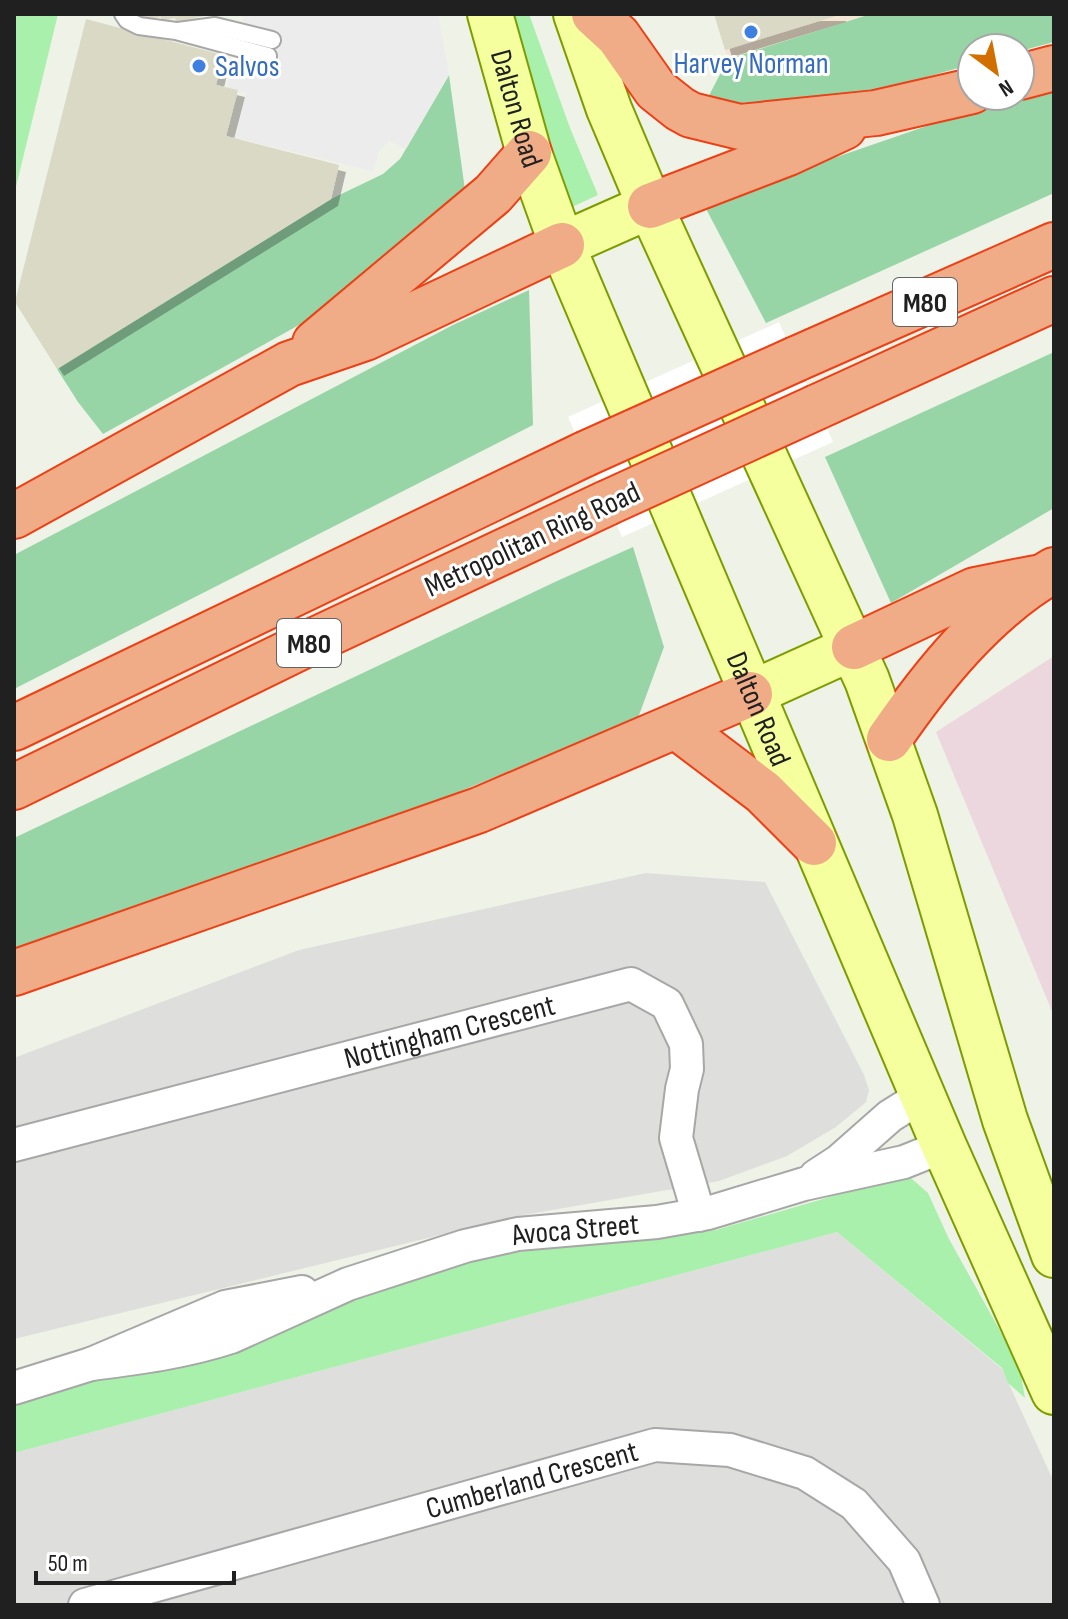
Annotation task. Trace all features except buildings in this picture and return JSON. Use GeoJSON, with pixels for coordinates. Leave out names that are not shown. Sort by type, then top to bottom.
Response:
{"type":"FeatureCollection","features":[{"type":"Feature","properties":{"kind":"highway"},"geometry":{"type":"LineString","coordinates":[[594,14],[618,36],[656,90],[680,109],[691,115],[740,127],[876,113],[956,95]]}},
{"type":"Feature","properties":{"kind":"highway"},"geometry":{"type":"LineString","coordinates":[[650,206],[788,153],[876,113]]}},
{"type":"Feature","properties":{"kind":"highway"},"geometry":{"type":"LineString","coordinates":[[289,364],[493,194],[529,153]]}},
{"type":"Feature","properties":{"kind":"highway"},"geometry":{"type":"LineString","coordinates":[[14,516],[289,364],[365,338],[562,245]]}},
{"type":"Feature","properties":{"kind":"highway","name":"Metropolitan Ring Road"},"geometry":{"type":"LineString","coordinates":[[14,728],[585,454],[1054,245]]}},
{"type":"Feature","properties":{"kind":"highway","name":"Metropolitan Ring Road"},"geometry":{"type":"LineString","coordinates":[[14,787],[315,640],[1054,299]]}},
{"type":"Feature","properties":{"kind":"highway"},"geometry":{"type":"LineString","coordinates":[[854,647],[975,590],[1048,573]]}},
{"type":"Feature","properties":{"kind":"highway"},"geometry":{"type":"LineString","coordinates":[[889,739],[922,691],[977,630],[1048,573]]}},
{"type":"Feature","properties":{"kind":"highway"},"geometry":{"type":"LineString","coordinates":[[14,973],[479,810],[750,694]]}},
{"type":"Feature","properties":{"kind":"highway"},"geometry":{"type":"LineString","coordinates":[[677,727],[763,792],[814,843]]}},
{"type":"Feature","properties":{"kind":"main road","name":"Dalton Road"},"geometry":{"type":"LineString","coordinates":[[490,14],[529,153],[562,245],[922,1096],[1054,1392]]}},
{"type":"Feature","properties":{"kind":"main road"},"geometry":{"type":"LineString","coordinates":[[576,14],[609,109],[650,206],[854,647],[915,815],[1005,1120],[1054,1255]]}},
{"type":"Feature","properties":{"kind":"main road"},"geometry":{"type":"LineString","coordinates":[[562,245],[650,206]]}},
{"type":"Feature","properties":{"kind":"main road"},"geometry":{"type":"LineString","coordinates":[[750,694],[854,647]]}},
{"type":"Feature","properties":{"kind":"street","name":"Nottingham Crescent"},"geometry":{"type":"LineString","coordinates":[[14,1145],[631,984],[667,1004],[686,1044],[687,1069],[676,1138],[699,1215]]}},
{"type":"Feature","properties":{"kind":"street","name":"Avoca Street"},"geometry":{"type":"LineString","coordinates":[[804,1184],[839,1161],[890,1116],[922,1096]]}},
{"type":"Feature","properties":{"kind":"street","name":"Avoca Street"},"geometry":{"type":"LineString","coordinates":[[14,1388],[91,1364],[225,1307],[348,1284],[411,1261],[518,1234],[657,1222],[699,1215],[804,1184],[904,1162],[944,1146]]}},
{"type":"Feature","properties":{"kind":"street","name":"Cumberland Crescent"},"geometry":{"type":"LineString","coordinates":[[85,1605],[655,1445],[730,1450],[805,1473],[854,1504],[904,1561],[923,1605]]}},
{"type":"Feature","properties":{"kind":"lane"},"geometry":{"type":"LineString","coordinates":[[123,14],[139,26],[270,48]]}},
{"type":"Feature","properties":{"kind":"shaded area"},"geometry":{"type":"Polygon","coordinates":[[[242,14],[438,14],[449,75],[406,149],[389,141],[379,151],[373,171],[235,138],[246,93],[227,88],[244,25],[242,14]]]}},
{"type":"Feature","properties":{"kind":"shaded area","name":"Harvey Norman"},"geometry":{"type":"Polygon","coordinates":[[[714,14],[871,14],[728,59],[714,14]]]}},
{"type":"Feature","properties":{"kind":"shaded area"},"geometry":{"type":"Polygon","coordinates":[[[1054,656],[1054,1016],[936,732],[1054,656]]]}},
{"type":"Feature","properties":{"kind":"shaded area"},"geometry":{"type":"Polygon","coordinates":[[[646,873],[765,882],[864,1075],[869,1090],[866,1102],[836,1127],[787,1156],[719,1181],[518,1216],[14,1339],[14,1058],[299,950],[646,873]]]}},
{"type":"Feature","properties":{"kind":"shaded area"},"geometry":{"type":"Polygon","coordinates":[[[837,1232],[1002,1369],[1054,1482],[1054,1605],[14,1605],[14,1453],[837,1232]]]}},
{"type":"Feature","properties":{"kind":"green space"},"geometry":{"type":"Polygon","coordinates":[[[14,14],[58,14],[14,195],[14,14]]]}},
{"type":"Feature","properties":{"kind":"green space"},"geometry":{"type":"Polygon","coordinates":[[[513,14],[529,14],[598,195],[572,207],[547,134],[513,14]]]}},
{"type":"Feature","properties":{"kind":"green space"},"geometry":{"type":"Polygon","coordinates":[[[871,14],[1054,14],[1054,42],[1036,47],[1036,32],[956,32],[956,69],[853,98],[812,106],[703,107],[728,59],[871,14]]]}},
{"type":"Feature","properties":{"kind":"green space"},"geometry":{"type":"Polygon","coordinates":[[[449,75],[465,190],[308,320],[103,434],[57,369],[331,199],[383,174],[400,159],[449,75]]]}},
{"type":"Feature","properties":{"kind":"green space"},"geometry":{"type":"Polygon","coordinates":[[[1054,88],[1054,193],[766,323],[703,203],[971,112],[1036,112],[1036,93],[1054,88]]]}},
{"type":"Feature","properties":{"kind":"green space"},"geometry":{"type":"Polygon","coordinates":[[[529,290],[533,425],[14,689],[14,555],[453,325],[529,290]]]}},
{"type":"Feature","properties":{"kind":"green space"},"geometry":{"type":"Polygon","coordinates":[[[1054,352],[1054,508],[891,603],[825,457],[1054,352]]]}},
{"type":"Feature","properties":{"kind":"green space"},"geometry":{"type":"Polygon","coordinates":[[[633,547],[664,647],[638,718],[296,859],[14,951],[14,838],[633,547]]]}},
{"type":"Feature","properties":{"kind":"green space"},"geometry":{"type":"Polygon","coordinates":[[[890,1176],[912,1179],[928,1193],[949,1239],[1019,1365],[1025,1398],[1008,1383],[1002,1368],[837,1232],[14,1453],[14,1395],[492,1255],[716,1230],[890,1176]]]}},
{"type":"Feature","properties":{"kind":"pier"},"geometry":{"type":"Polygon","coordinates":[[[779,322],[833,442],[622,537],[568,417],[779,322]]]}},
{"type":"Feature","properties":{"kind":"place","name":"Harvey Norman"},"geometry":{"type":"Point","coordinates":[751,32]}},
{"type":"Feature","properties":{"kind":"place","name":"Salvos"},"geometry":{"type":"Point","coordinates":[199,66]}}]}
